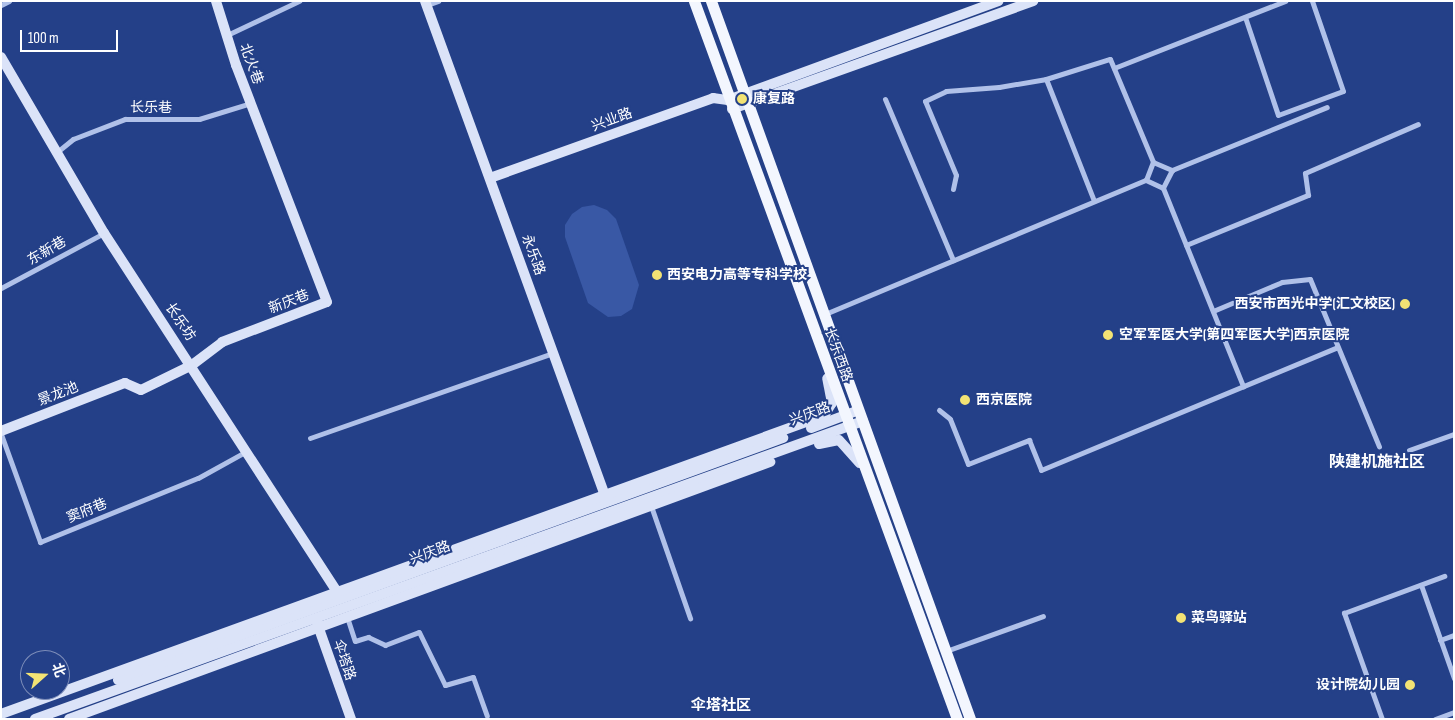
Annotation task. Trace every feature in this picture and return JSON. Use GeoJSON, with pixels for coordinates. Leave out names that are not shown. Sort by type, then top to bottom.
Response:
{"type":"FeatureCollection","features":[{"type":"Feature","properties":{"kind":"main road","name":"长乐西路"},"geometry":{"type":"LineString","coordinates":[[694,1],[846,421],[957,719]]}},
{"type":"Feature","properties":{"kind":"main road","name":"长乐西路"},"geometry":{"type":"LineString","coordinates":[[711,1],[970,719]]}},
{"type":"Feature","properties":{"kind":"street"},"geometry":{"type":"LineString","coordinates":[[1,5],[9,1]]}},
{"type":"Feature","properties":{"kind":"street","name":"北火巷"},"geometry":{"type":"LineString","coordinates":[[216,1],[226,35],[251,103]]}},
{"type":"Feature","properties":{"kind":"street","name":"北火巷"},"geometry":{"type":"LineString","coordinates":[[226,35],[299,1]]}},
{"type":"Feature","properties":{"kind":"street"},"geometry":{"type":"LineString","coordinates":[[426,3],[438,1]]}},
{"type":"Feature","properties":{"kind":"street"},"geometry":{"type":"LineString","coordinates":[[746,99],[998,1]]}},
{"type":"Feature","properties":{"kind":"street"},"geometry":{"type":"LineString","coordinates":[[746,99],[1033,1]]}},
{"type":"Feature","properties":{"kind":"street"},"geometry":{"type":"LineString","coordinates":[[1114,68],[1286,1]]}},
{"type":"Feature","properties":{"kind":"street"},"geometry":{"type":"LineString","coordinates":[[1245,17],[1278,115],[1343,91],[1312,1]]}},
{"type":"Feature","properties":{"kind":"street","name":"永乐路"},"geometry":{"type":"LineString","coordinates":[[426,3],[610,507]]}},
{"type":"Feature","properties":{"kind":"street","name":"长乐坊"},"geometry":{"type":"LineString","coordinates":[[1,57],[5,71],[57,152],[104,233],[192,365],[340,596]]}},
{"type":"Feature","properties":{"kind":"street"},"geometry":{"type":"LineString","coordinates":[[824,314],[1146,180],[1153,162],[1110,60],[1046,79],[999,87],[946,91],[925,101],[956,175],[953,189]]}},
{"type":"Feature","properties":{"kind":"street"},"geometry":{"type":"LineString","coordinates":[[1046,79],[1094,201]]}},
{"type":"Feature","properties":{"kind":"street","name":"兴业路"},"geometry":{"type":"LineString","coordinates":[[490,178],[713,98],[730,104],[746,99]]}},
{"type":"Feature","properties":{"kind":"street"},"geometry":{"type":"LineString","coordinates":[[885,99],[953,260]]}},
{"type":"Feature","properties":{"kind":"street","name":"长乐巷"},"geometry":{"type":"LineString","coordinates":[[57,152],[74,138],[125,119],[199,119],[251,103]]}},
{"type":"Feature","properties":{"kind":"street","name":"新庆巷"},"geometry":{"type":"LineString","coordinates":[[125,383],[141,390],[192,365],[222,342],[327,302],[251,103]]}},
{"type":"Feature","properties":{"kind":"street"},"geometry":{"type":"LineString","coordinates":[[1163,188],[1172,170],[1327,107]]}},
{"type":"Feature","properties":{"kind":"street"},"geometry":{"type":"LineString","coordinates":[[1186,245],[1308,195],[1305,173],[1418,124]]}},
{"type":"Feature","properties":{"kind":"street"},"geometry":{"type":"LineString","coordinates":[[1153,162],[1172,170]]}},
{"type":"Feature","properties":{"kind":"street"},"geometry":{"type":"LineString","coordinates":[[1146,180],[1163,188],[1243,386]]}},
{"type":"Feature","properties":{"kind":"street","name":"东新巷"},"geometry":{"type":"LineString","coordinates":[[1,288],[104,233]]}},
{"type":"Feature","properties":{"kind":"street"},"geometry":{"type":"LineString","coordinates":[[1213,311],[1282,282],[1310,279],[1336,348],[1379,446]]}},
{"type":"Feature","properties":{"kind":"street"},"geometry":{"type":"LineString","coordinates":[[939,410],[950,419],[968,464],[1029,440],[1041,470],[1336,348]]}},
{"type":"Feature","properties":{"kind":"street"},"geometry":{"type":"LineString","coordinates":[[310,438],[553,353]]}},
{"type":"Feature","properties":{"kind":"street"},"geometry":{"type":"LineString","coordinates":[[69,719],[315,618],[347,617],[817,418],[830,409],[832,395],[824,358]]}},
{"type":"Feature","properties":{"kind":"street","name":"景龙池"},"geometry":{"type":"LineString","coordinates":[[1,432],[125,383]]}},
{"type":"Feature","properties":{"kind":"street","name":"兴庆路"},"geometry":{"type":"LineString","coordinates":[[35,719],[315,618],[610,507],[861,416]]}},
{"type":"Feature","properties":{"kind":"street","name":"兴庆路"},"geometry":{"type":"LineString","coordinates":[[8,719],[315,618],[340,596],[610,507],[810,428],[846,421]]}},
{"type":"Feature","properties":{"kind":"street"},"geometry":{"type":"LineString","coordinates":[[792,428],[810,428]]}},
{"type":"Feature","properties":{"kind":"street","name":"窦府巷"},"geometry":{"type":"LineString","coordinates":[[1,432],[40,542],[198,478],[247,451]]}},
{"type":"Feature","properties":{"kind":"street"},"geometry":{"type":"LineString","coordinates":[[1410,450],[1454,434]]}},
{"type":"Feature","properties":{"kind":"street"},"geometry":{"type":"LineString","coordinates":[[610,507],[651,506],[829,440],[845,443],[865,471]]}},
{"type":"Feature","properties":{"kind":"street"},"geometry":{"type":"LineString","coordinates":[[651,506],[690,618]]}},
{"type":"Feature","properties":{"kind":"street"},"geometry":{"type":"LineString","coordinates":[[1382,719],[1344,613],[1444,576]]}},
{"type":"Feature","properties":{"kind":"street"},"geometry":{"type":"LineString","coordinates":[[1421,585],[1454,678]]}},
{"type":"Feature","properties":{"kind":"street"},"geometry":{"type":"LineString","coordinates":[[1,714],[340,596]]}},
{"type":"Feature","properties":{"kind":"street"},"geometry":{"type":"LineString","coordinates":[[946,651],[1043,616]]}},
{"type":"Feature","properties":{"kind":"street"},"geometry":{"type":"LineString","coordinates":[[347,617],[355,641],[368,637],[385,645],[419,632],[445,685],[473,677],[487,716]]}},
{"type":"Feature","properties":{"kind":"street","name":"伞塔路"},"geometry":{"type":"LineString","coordinates":[[315,618],[351,719]]}},
{"type":"Feature","properties":{"kind":"street"},"geometry":{"type":"LineString","coordinates":[[1440,640],[1454,635]]}},
{"type":"Feature","properties":{"kind":"street"},"geometry":{"type":"LineString","coordinates":[[1435,719],[1454,712]]}},
{"type":"Feature","properties":{"kind":"shaded area"},"geometry":{"type":"Polygon","coordinates":[[[594,205],[607,210],[616,219],[639,285],[632,309],[621,316],[608,317],[588,303],[565,237],[565,225],[572,214],[582,207],[594,205]]]}},
{"type":"Feature","properties":{"kind":"place","name":"康复路"},"geometry":{"type":"Point","coordinates":[742,99]}},
{"type":"Feature","properties":{"kind":"place","name":"西安电力高等专科学校"},"geometry":{"type":"Point","coordinates":[657,275]}},
{"type":"Feature","properties":{"kind":"place","name":"西安市西光中学(汇文校区)"},"geometry":{"type":"Point","coordinates":[1405,304]}},
{"type":"Feature","properties":{"kind":"place","name":"空军军医大学(第四军医大学)西京医院"},"geometry":{"type":"Point","coordinates":[1108,335]}},
{"type":"Feature","properties":{"kind":"place","name":"西京医院"},"geometry":{"type":"Point","coordinates":[965,400]}},
{"type":"Feature","properties":{"kind":"place","name":"菜鸟驿站"},"geometry":{"type":"Point","coordinates":[1181,618]}},
{"type":"Feature","properties":{"kind":"place","name":"设计院幼儿园"},"geometry":{"type":"Point","coordinates":[1410,685]}},
{"type":"Feature","properties":{"kind":"district","name":"陕建机施社区"},"geometry":{"type":"Point","coordinates":[1377,463]}},
{"type":"Feature","properties":{"kind":"district","name":"伞塔社区"},"geometry":{"type":"Point","coordinates":[721,706]}}]}
